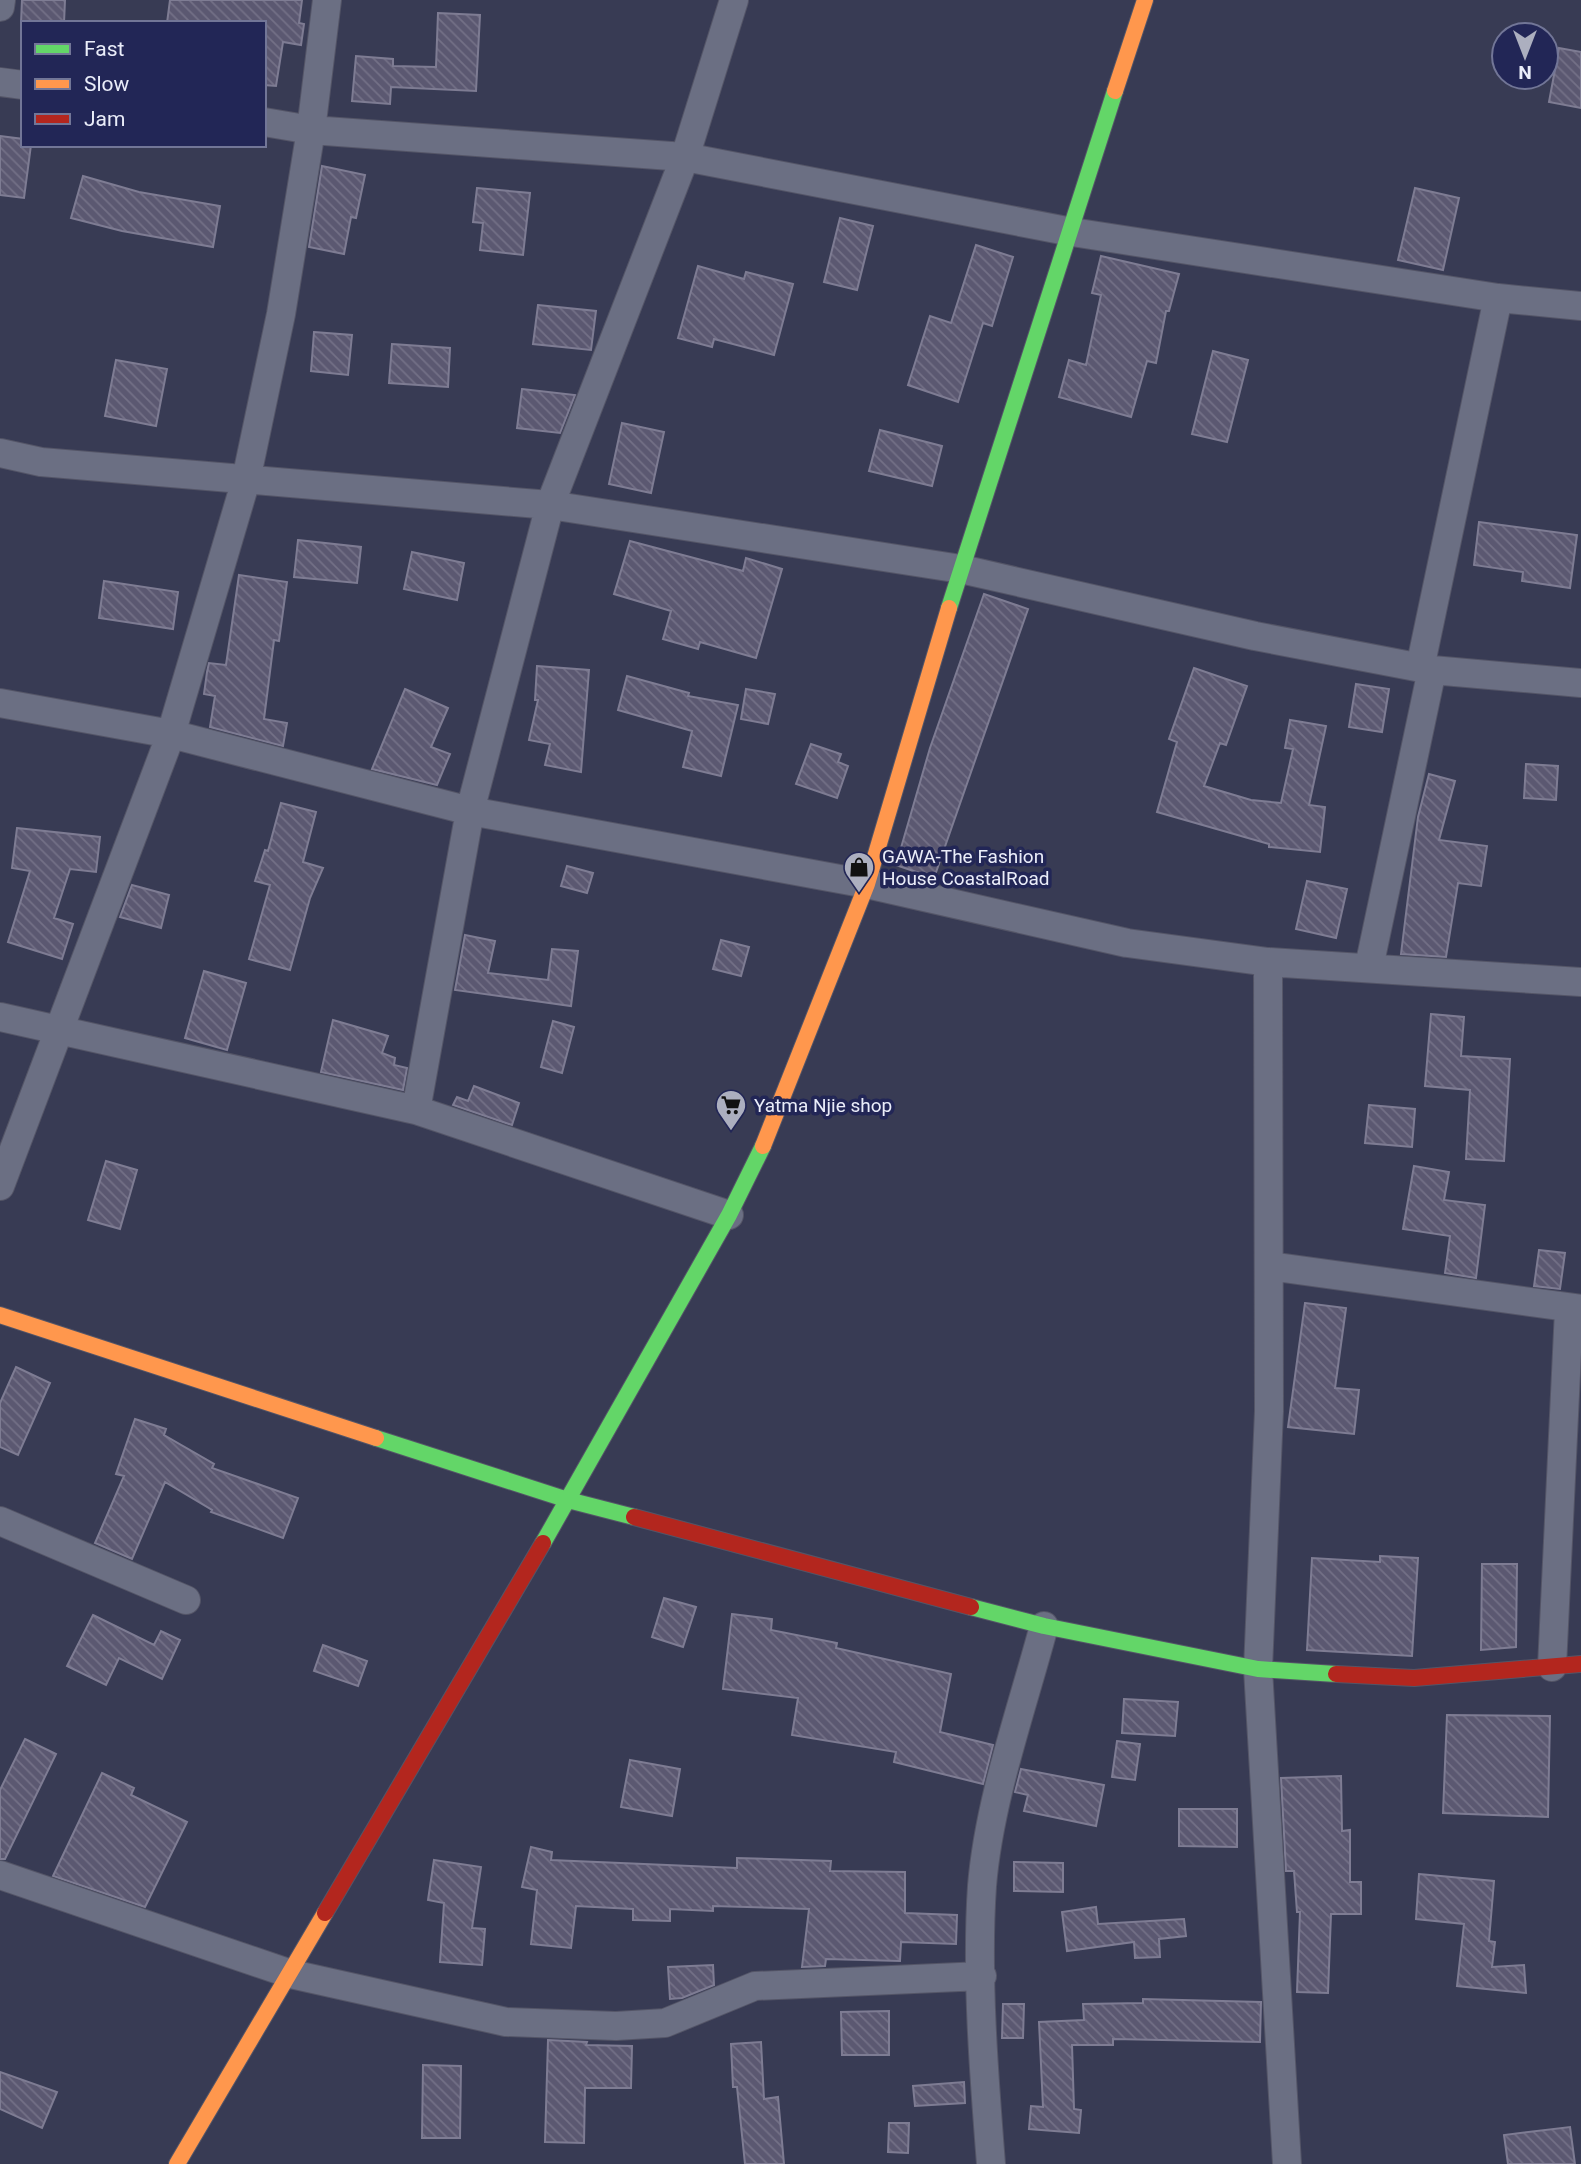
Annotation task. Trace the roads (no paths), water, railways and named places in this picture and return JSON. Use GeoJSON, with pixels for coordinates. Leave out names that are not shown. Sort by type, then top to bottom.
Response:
{"type":"FeatureCollection","features":[{"type":"Feature","properties":{"kind":"street"},"geometry":{"type":"LineString","coordinates":[[0,6],[1,0]]}},
{"type":"Feature","properties":{"kind":"street"},"geometry":{"type":"LineString","coordinates":[[0,1186],[57,1029],[172,734],[246,480],[281,314],[311,130],[327,0]]}},
{"type":"Feature","properties":{"kind":"street"},"geometry":{"type":"LineString","coordinates":[[416,1110],[470,811],[550,505],[685,157],[734,0]]}},
{"type":"Feature","properties":{"kind":"street"},"geometry":{"type":"LineString","coordinates":[[177,2164],[568,1500],[729,1215],[778,1113],[867,884],[961,569],[1145,0]]}},
{"type":"Feature","properties":{"kind":"street"},"geometry":{"type":"LineString","coordinates":[[0,82],[21,85]]}},
{"type":"Feature","properties":{"kind":"street"},"geometry":{"type":"LineString","coordinates":[[266,122],[311,130],[685,157],[1072,232],[1498,298],[1581,306]]}},
{"type":"Feature","properties":{"kind":"street"},"geometry":{"type":"LineString","coordinates":[[1369,967],[1498,298]]}},
{"type":"Feature","properties":{"kind":"street"},"geometry":{"type":"LineString","coordinates":[[0,453],[41,462],[550,505],[961,569],[1255,636],[1426,669],[1581,683]]}},
{"type":"Feature","properties":{"kind":"street"},"geometry":{"type":"LineString","coordinates":[[0,702],[172,734],[470,811],[867,884],[1126,943],[1268,962],[1581,982]]}},
{"type":"Feature","properties":{"kind":"street"},"geometry":{"type":"LineString","coordinates":[[1268,962],[1269,1411],[1258,1669],[1287,2164]]}},
{"type":"Feature","properties":{"kind":"street"},"geometry":{"type":"LineString","coordinates":[[0,1017],[416,1110],[729,1215]]}},
{"type":"Feature","properties":{"kind":"street"},"geometry":{"type":"LineString","coordinates":[[1270,1266],[1575,1309],[1552,1667]]}},
{"type":"Feature","properties":{"kind":"street"},"geometry":{"type":"LineString","coordinates":[[0,1315],[568,1500],[1044,1626],[1258,1669],[1414,1678],[1581,1664]]}},
{"type":"Feature","properties":{"kind":"street"},"geometry":{"type":"LineString","coordinates":[[0,1521],[186,1600]]}},
{"type":"Feature","properties":{"kind":"street"},"geometry":{"type":"LineString","coordinates":[[991,2164],[984,2077],[984,1873],[998,1798],[1044,1626]]}},
{"type":"Feature","properties":{"kind":"street"},"geometry":{"type":"LineString","coordinates":[[0,1875],[291,1974],[506,2022],[616,2026],[666,2022],[755,1986],[982,1976]]}},
{"type":"Feature","properties":{"kind":"place","name":"GAWA-The Fashion House CoastalRoad"},"geometry":{"type":"Point","coordinates":[859,894]}},
{"type":"Feature","properties":{"kind":"place","name":"Yatma Njie shop"},"geometry":{"type":"Point","coordinates":[731,1132]}}]}
